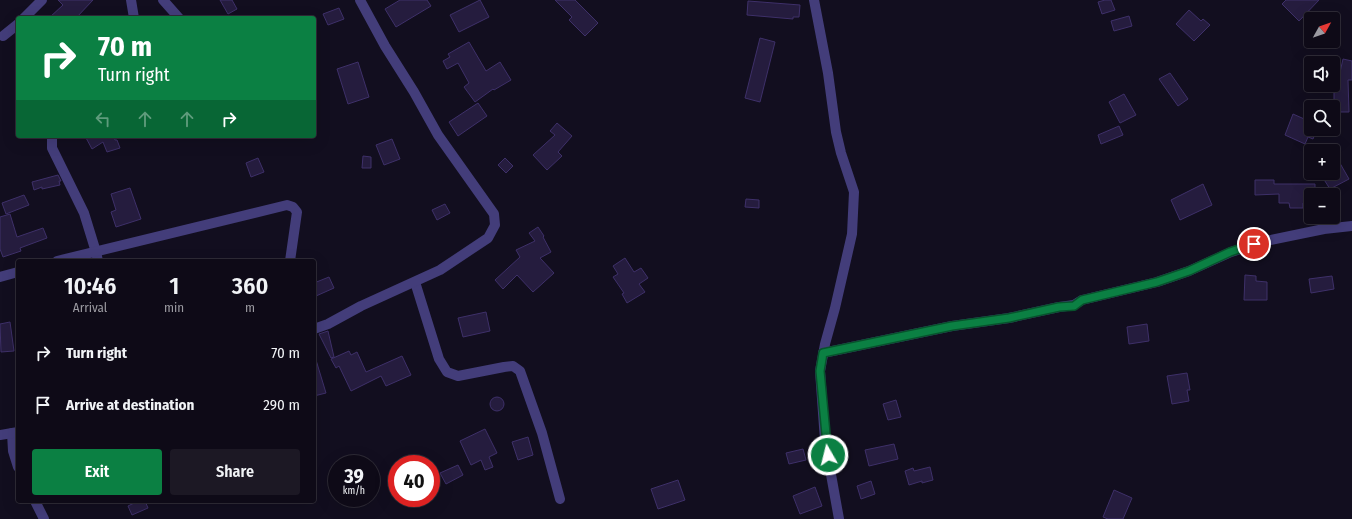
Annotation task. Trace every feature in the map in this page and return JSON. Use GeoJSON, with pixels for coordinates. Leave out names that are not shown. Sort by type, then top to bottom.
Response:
{"type":"FeatureCollection","features":[{"type":"Feature","properties":{"kind":"street"},"geometry":{"type":"LineString","coordinates":[[26,16],[42,0]]}},
{"type":"Feature","properties":{"kind":"street"},"geometry":{"type":"LineString","coordinates":[[131,0],[131,16]]}},
{"type":"Feature","properties":{"kind":"street"},"geometry":{"type":"LineString","coordinates":[[163,0],[177,16]]}},
{"type":"Feature","properties":{"kind":"street"},"geometry":{"type":"LineString","coordinates":[[316,328],[328,324],[361,306],[440,270],[488,238],[495,225],[494,214],[438,135],[414,92],[385,46],[360,0]]}},
{"type":"Feature","properties":{"kind":"street"},"geometry":{"type":"LineString","coordinates":[[814,0],[828,73],[836,132],[841,153],[854,192],[852,234],[820,371],[826,441],[839,519]]}},
{"type":"Feature","properties":{"kind":"street"},"geometry":{"type":"LineString","coordinates":[[3,36],[16,26]]}},
{"type":"Feature","properties":{"kind":"street"},"geometry":{"type":"LineString","coordinates":[[52,138],[52,148],[84,213],[97,256]]}},
{"type":"Feature","properties":{"kind":"street"},"geometry":{"type":"LineString","coordinates":[[73,259],[97,256],[287,204],[293,207],[297,212],[290,259]]}},
{"type":"Feature","properties":{"kind":"street"},"geometry":{"type":"LineString","coordinates":[[823,353],[952,326],[1009,318],[1059,307],[1074,306],[1082,300],[1157,282],[1189,271],[1230,252],[1266,241],[1324,229],[1352,226]]}},
{"type":"Feature","properties":{"kind":"street"},"geometry":{"type":"LineString","coordinates":[[0,277],[16,273]]}},
{"type":"Feature","properties":{"kind":"street"},"geometry":{"type":"LineString","coordinates":[[415,282],[438,359],[448,372],[458,376],[513,366],[520,371],[542,433],[560,499]]}},
{"type":"Feature","properties":{"kind":"street"},"geometry":{"type":"LineString","coordinates":[[0,435],[15,433],[13,451],[16,461]]}},
{"type":"Feature","properties":{"kind":"street"},"geometry":{"type":"LineString","coordinates":[[36,503],[44,519]]}},
{"type":"Feature","properties":{"kind":"building"},"geometry":{"type":"Polygon","coordinates":[[[58,0],[93,0],[78,16],[51,16],[63,5],[58,0]]]}},
{"type":"Feature","properties":{"kind":"building"},"geometry":{"type":"Polygon","coordinates":[[[220,0],[232,0],[237,9],[228,14],[220,0]]]}},
{"type":"Feature","properties":{"kind":"building"},"geometry":{"type":"Polygon","coordinates":[[[400,0],[427,0],[431,6],[396,27],[385,9],[400,0]]]}},
{"type":"Feature","properties":{"kind":"building"},"geometry":{"type":"Polygon","coordinates":[[[480,0],[489,17],[459,32],[450,15],[480,0]]]}},
{"type":"Feature","properties":{"kind":"building"},"geometry":{"type":"Polygon","coordinates":[[[555,0],[575,0],[598,23],[585,36],[569,20],[572,17],[555,0]]]}},
{"type":"Feature","properties":{"kind":"building"},"geometry":{"type":"Polygon","coordinates":[[[1111,0],[1115,10],[1102,14],[1098,2],[1111,0]]]}},
{"type":"Feature","properties":{"kind":"building"},"geometry":{"type":"Polygon","coordinates":[[[1286,0],[1319,0],[1308,12],[1304,12],[1304,16],[1299,21],[1282,4],[1286,0]]]}},
{"type":"Feature","properties":{"kind":"building"},"geometry":{"type":"Polygon","coordinates":[[[748,1],[800,5],[799,17],[793,17],[793,19],[747,15],[748,1]]]}},
{"type":"Feature","properties":{"kind":"building"},"geometry":{"type":"Polygon","coordinates":[[[339,8],[344,19],[328,25],[323,14],[339,8]]]}},
{"type":"Feature","properties":{"kind":"building"},"geometry":{"type":"Polygon","coordinates":[[[1189,10],[1201,21],[1203,19],[1210,25],[1194,41],[1176,24],[1189,10]]]}},
{"type":"Feature","properties":{"kind":"building"},"geometry":{"type":"Polygon","coordinates":[[[1129,16],[1132,26],[1114,31],[1111,21],[1129,16]]]}},
{"type":"Feature","properties":{"kind":"building"},"geometry":{"type":"Polygon","coordinates":[[[760,38],[775,42],[760,102],[745,98],[760,38]]]}},
{"type":"Feature","properties":{"kind":"building"},"geometry":{"type":"Polygon","coordinates":[[[469,42],[486,71],[500,62],[511,80],[494,90],[493,89],[475,102],[464,87],[469,83],[458,63],[447,69],[443,61],[450,57],[448,54],[469,42]]]}},
{"type":"Feature","properties":{"kind":"building"},"geometry":{"type":"Polygon","coordinates":[[[1343,59],[1352,61],[1352,80],[1348,80],[1349,112],[1340,112],[1340,100],[1334,100],[1334,92],[1340,92],[1340,72],[1343,59]]]}},
{"type":"Feature","properties":{"kind":"building"},"geometry":{"type":"Polygon","coordinates":[[[358,62],[369,97],[348,104],[337,69],[358,62]]]}},
{"type":"Feature","properties":{"kind":"building"},"geometry":{"type":"Polygon","coordinates":[[[1170,73],[1188,99],[1178,106],[1159,79],[1170,73]]]}},
{"type":"Feature","properties":{"kind":"building"},"geometry":{"type":"Polygon","coordinates":[[[1124,94],[1136,115],[1120,123],[1109,102],[1124,94]]]}},
{"type":"Feature","properties":{"kind":"building"},"geometry":{"type":"Polygon","coordinates":[[[478,103],[487,116],[458,136],[449,122],[478,103]]]}},
{"type":"Feature","properties":{"kind":"building"},"geometry":{"type":"Polygon","coordinates":[[[1293,114],[1304,119],[1304,136],[1314,136],[1313,139],[1308,137],[1305,144],[1285,135],[1293,114]]]}},
{"type":"Feature","properties":{"kind":"building"},"geometry":{"type":"Polygon","coordinates":[[[557,123],[572,136],[558,152],[562,156],[547,170],[533,155],[555,135],[550,131],[557,123]]]}},
{"type":"Feature","properties":{"kind":"building"},"geometry":{"type":"Polygon","coordinates":[[[1119,126],[1123,135],[1101,144],[1098,135],[1119,126]]]}},
{"type":"Feature","properties":{"kind":"building"},"geometry":{"type":"Polygon","coordinates":[[[86,138],[114,138],[117,140],[120,148],[107,152],[103,142],[92,149],[86,138]]]}},
{"type":"Feature","properties":{"kind":"building"},"geometry":{"type":"Polygon","coordinates":[[[392,139],[400,159],[384,165],[376,145],[392,139]]]}},
{"type":"Feature","properties":{"kind":"building"},"geometry":{"type":"Polygon","coordinates":[[[363,156],[371,157],[371,168],[362,168],[363,156]]]}},
{"type":"Feature","properties":{"kind":"building"},"geometry":{"type":"Polygon","coordinates":[[[258,158],[264,172],[251,177],[246,163],[258,158]]]}},
{"type":"Feature","properties":{"kind":"building"},"geometry":{"type":"Polygon","coordinates":[[[505,158],[513,166],[506,173],[498,165],[505,158]]]}},
{"type":"Feature","properties":{"kind":"building"},"geometry":{"type":"Polygon","coordinates":[[[1340,163],[1349,179],[1329,188],[1324,180],[1340,180],[1340,163]]]}},
{"type":"Feature","properties":{"kind":"building"},"geometry":{"type":"Polygon","coordinates":[[[58,175],[61,181],[59,181],[60,185],[42,189],[42,187],[34,190],[32,182],[58,175]]]}},
{"type":"Feature","properties":{"kind":"building"},"geometry":{"type":"Polygon","coordinates":[[[1255,180],[1274,180],[1274,184],[1315,184],[1315,188],[1304,188],[1303,208],[1290,208],[1289,203],[1279,203],[1279,194],[1255,195],[1255,180]]]}},
{"type":"Feature","properties":{"kind":"building"},"geometry":{"type":"Polygon","coordinates":[[[1203,184],[1212,205],[1180,220],[1171,200],[1203,184]]]}},
{"type":"Feature","properties":{"kind":"building"},"geometry":{"type":"Polygon","coordinates":[[[130,188],[141,219],[116,227],[111,212],[116,210],[111,194],[130,188]]]}},
{"type":"Feature","properties":{"kind":"building"},"geometry":{"type":"Polygon","coordinates":[[[24,195],[29,205],[6,214],[2,203],[24,195]]]}},
{"type":"Feature","properties":{"kind":"building"},"geometry":{"type":"Polygon","coordinates":[[[746,199],[759,200],[759,208],[745,207],[746,199]]]}},
{"type":"Feature","properties":{"kind":"building"},"geometry":{"type":"Polygon","coordinates":[[[445,204],[450,213],[437,220],[432,210],[445,204]]]}},
{"type":"Feature","properties":{"kind":"building"},"geometry":{"type":"Polygon","coordinates":[[[10,214],[17,237],[43,228],[47,238],[20,248],[21,251],[3,257],[0,249],[0,217],[10,214]]]}},
{"type":"Feature","properties":{"kind":"building"},"geometry":{"type":"Polygon","coordinates":[[[538,227],[551,252],[540,258],[554,273],[533,292],[517,275],[503,289],[495,280],[520,257],[516,250],[535,241],[529,233],[538,227]]]}},
{"type":"Feature","properties":{"kind":"building"},"geometry":{"type":"Polygon","coordinates":[[[625,258],[634,272],[641,268],[648,278],[639,284],[645,292],[627,303],[622,294],[624,293],[613,277],[618,274],[613,266],[625,258]]]}},
{"type":"Feature","properties":{"kind":"building"},"geometry":{"type":"Polygon","coordinates":[[[1245,275],[1256,276],[1256,281],[1267,282],[1267,300],[1244,300],[1245,275]]]}},
{"type":"Feature","properties":{"kind":"building"},"geometry":{"type":"Polygon","coordinates":[[[1332,276],[1334,289],[1311,293],[1309,279],[1332,276]]]}},
{"type":"Feature","properties":{"kind":"building"},"geometry":{"type":"Polygon","coordinates":[[[329,277],[334,288],[316,296],[316,282],[329,277]]]}},
{"type":"Feature","properties":{"kind":"building"},"geometry":{"type":"Polygon","coordinates":[[[486,312],[490,331],[463,337],[458,318],[486,312]]]}},
{"type":"Feature","properties":{"kind":"building"},"geometry":{"type":"Polygon","coordinates":[[[10,322],[14,351],[1,352],[0,324],[10,322]]]}},
{"type":"Feature","properties":{"kind":"building"},"geometry":{"type":"Polygon","coordinates":[[[1147,324],[1149,341],[1129,344],[1127,327],[1147,324]]]}},
{"type":"Feature","properties":{"kind":"building"},"geometry":{"type":"Polygon","coordinates":[[[328,331],[334,357],[331,358],[319,334],[328,331]]]}},
{"type":"Feature","properties":{"kind":"building"},"geometry":{"type":"Polygon","coordinates":[[[349,351],[351,355],[357,352],[366,372],[402,356],[411,375],[386,386],[381,376],[351,391],[339,366],[336,368],[331,359],[349,351]]]}},
{"type":"Feature","properties":{"kind":"building"},"geometry":{"type":"Polygon","coordinates":[[[316,360],[326,393],[316,396],[316,360]]]}},
{"type":"Feature","properties":{"kind":"building"},"geometry":{"type":"Polygon","coordinates":[[[1187,373],[1190,390],[1187,390],[1189,401],[1172,404],[1167,376],[1187,373]]]}},
{"type":"Feature","properties":{"kind":"building"},"geometry":{"type":"Polygon","coordinates":[[[497,397],[502,399],[504,404],[502,409],[497,411],[492,409],[490,404],[492,399],[497,397]]]}},
{"type":"Feature","properties":{"kind":"building"},"geometry":{"type":"Polygon","coordinates":[[[896,400],[901,417],[888,420],[883,404],[896,400]]]}},
{"type":"Feature","properties":{"kind":"building"},"geometry":{"type":"Polygon","coordinates":[[[485,429],[497,453],[489,457],[493,467],[485,470],[481,460],[471,465],[460,441],[485,429]]]}},
{"type":"Feature","properties":{"kind":"building"},"geometry":{"type":"Polygon","coordinates":[[[528,437],[533,455],[518,460],[512,442],[528,437]]]}},
{"type":"Feature","properties":{"kind":"building"},"geometry":{"type":"Polygon","coordinates":[[[894,444],[898,459],[869,466],[865,450],[894,444]]]}},
{"type":"Feature","properties":{"kind":"building"},"geometry":{"type":"Polygon","coordinates":[[[803,449],[806,460],[789,464],[786,453],[803,449]]]}},
{"type":"Feature","properties":{"kind":"building"},"geometry":{"type":"Polygon","coordinates":[[[458,465],[463,475],[446,484],[440,473],[458,465]]]}},
{"type":"Feature","properties":{"kind":"building"},"geometry":{"type":"Polygon","coordinates":[[[930,467],[933,480],[922,483],[922,481],[909,485],[905,471],[913,468],[914,471],[930,467]]]}},
{"type":"Feature","properties":{"kind":"building"},"geometry":{"type":"Polygon","coordinates":[[[678,480],[685,500],[658,509],[651,489],[678,480]]]}},
{"type":"Feature","properties":{"kind":"building"},"geometry":{"type":"Polygon","coordinates":[[[871,481],[875,494],[861,499],[857,486],[871,481]]]}},
{"type":"Feature","properties":{"kind":"building"},"geometry":{"type":"Polygon","coordinates":[[[815,487],[822,506],[800,514],[793,496],[815,487]]]}},
{"type":"Feature","properties":{"kind":"building"},"geometry":{"type":"Polygon","coordinates":[[[1114,490],[1132,498],[1123,519],[1108,519],[1103,517],[1114,490]]]}},
{"type":"Feature","properties":{"kind":"building"},"geometry":{"type":"Polygon","coordinates":[[[134,503],[146,503],[148,508],[132,515],[128,506],[134,503]]]}},
{"type":"Feature","properties":{"kind":"route"},"geometry":{"type":"LineString","coordinates":[[828,455],[820,371],[823,353],[952,326],[1009,318],[1059,307],[1074,306],[1082,300],[1157,282],[1189,271],[1230,252],[1254,244]]}}]}
